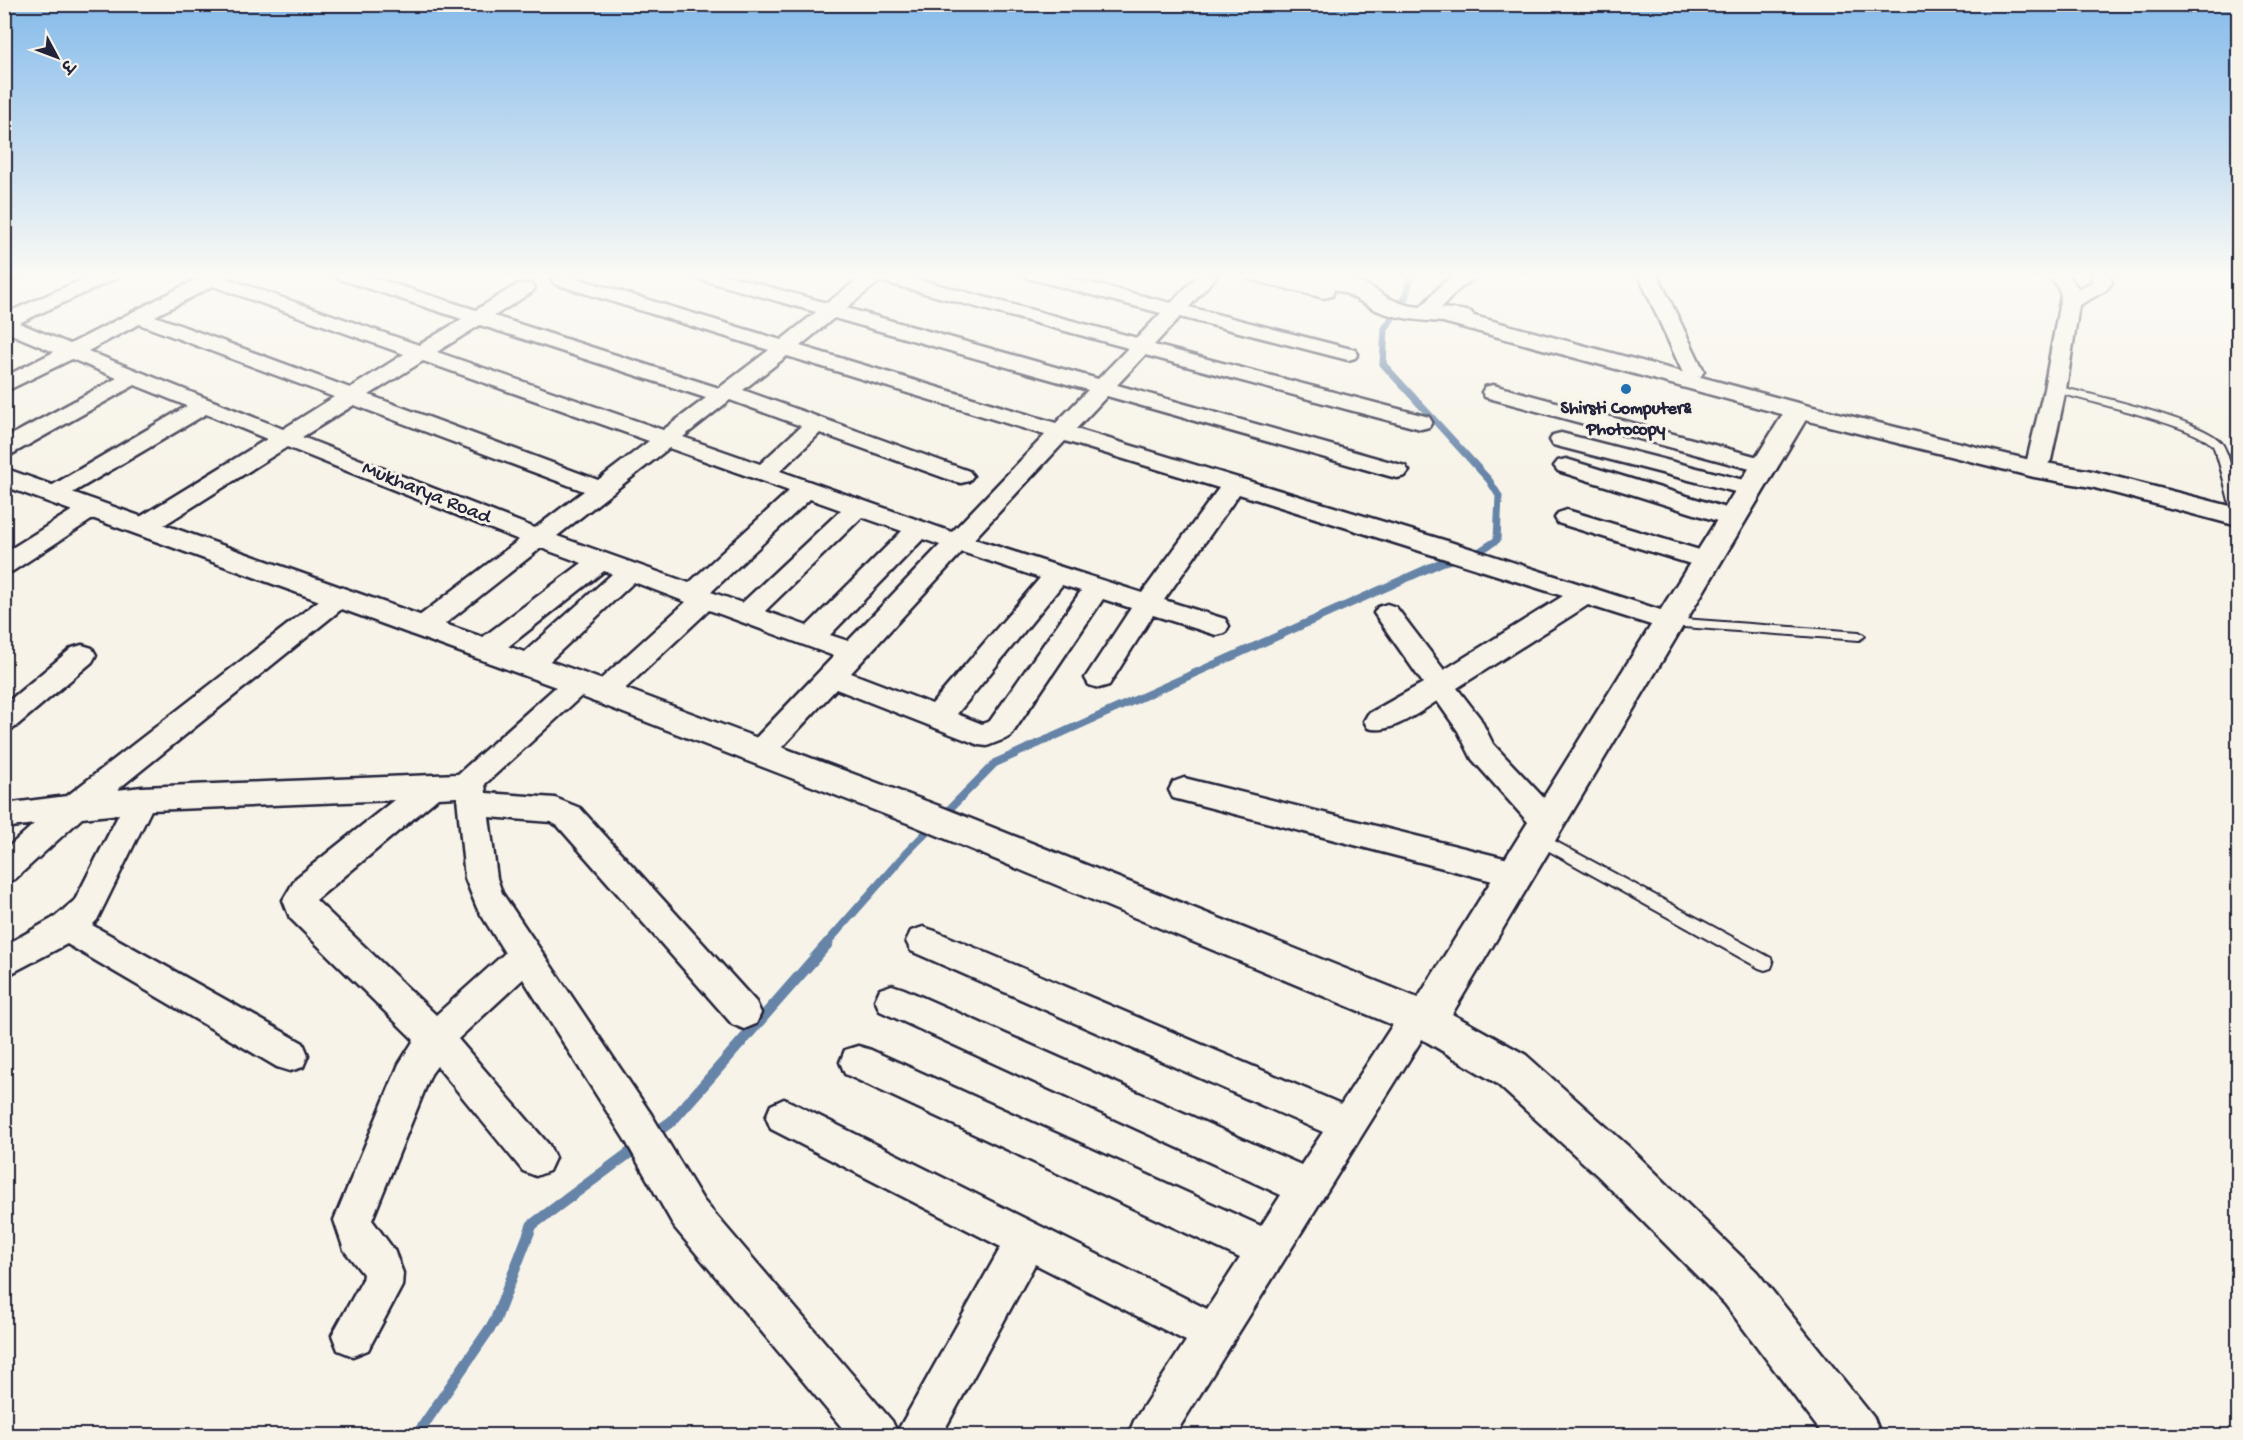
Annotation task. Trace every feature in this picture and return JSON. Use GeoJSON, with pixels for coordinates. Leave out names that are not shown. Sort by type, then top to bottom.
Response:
{"type":"FeatureCollection","features":[{"type":"Feature","properties":{"kind":"street","name":"Mukharya Road"},"geometry":{"type":"LineString","coordinates":[[51,341],[284,438],[538,538],[853,653]]}},
{"type":"Feature","properties":{"kind":"street"},"geometry":{"type":"LineString","coordinates":[[4,386],[90,341]]}},
{"type":"Feature","properties":{"kind":"street"},"geometry":{"type":"LineString","coordinates":[[202,341],[602,489]]}},
{"type":"Feature","properties":{"kind":"street"},"geometry":{"type":"LineString","coordinates":[[391,341],[918,529],[1216,626]]}},
{"type":"Feature","properties":{"kind":"street"},"geometry":{"type":"LineString","coordinates":[[144,526],[438,341]]}},
{"type":"Feature","properties":{"kind":"street"},"geometry":{"type":"LineString","coordinates":[[555,341],[817,424],[961,476]]}},
{"type":"Feature","properties":{"kind":"street"},"geometry":{"type":"LineString","coordinates":[[759,341],[1438,547],[1670,622]]}},
{"type":"Feature","properties":{"kind":"street"},"geometry":{"type":"LineString","coordinates":[[423,627],[792,341]]}},
{"type":"Feature","properties":{"kind":"street"},"geometry":{"type":"LineString","coordinates":[[939,341],[1397,471]]}},
{"type":"Feature","properties":{"kind":"street"},"geometry":{"type":"LineString","coordinates":[[1122,341],[1421,422]]}},
{"type":"Feature","properties":{"kind":"street"},"geometry":{"type":"LineString","coordinates":[[759,753],[1145,341]]}},
{"type":"Feature","properties":{"kind":"street"},"geometry":{"type":"LineString","coordinates":[[1299,341],[1348,354]]}},
{"type":"Feature","properties":{"kind":"street"},"geometry":{"type":"LineString","coordinates":[[1531,341],[2025,467],[2092,479],[2238,515]]}},
{"type":"Feature","properties":{"kind":"street"},"geometry":{"type":"LineString","coordinates":[[1575,341],[2039,460],[2092,479]]}},
{"type":"Feature","properties":{"kind":"street"},"geometry":{"type":"LineString","coordinates":[[1679,341],[1693,371]]}},
{"type":"Feature","properties":{"kind":"street"},"geometry":{"type":"LineString","coordinates":[[2039,460],[2063,341]]}},
{"type":"Feature","properties":{"kind":"street"},"geometry":{"type":"LineString","coordinates":[[4,449],[136,376]]}},
{"type":"Feature","properties":{"kind":"street"},"geometry":{"type":"LineString","coordinates":[[1493,392],[1758,477]]}},
{"type":"Feature","properties":{"kind":"street"},"geometry":{"type":"LineString","coordinates":[[54,494],[205,405]]}},
{"type":"Feature","properties":{"kind":"street"},"geometry":{"type":"LineString","coordinates":[[1149,1436],[1348,1125],[1422,1018],[1516,874],[1798,411]]}},
{"type":"Feature","properties":{"kind":"street"},"geometry":{"type":"LineString","coordinates":[[763,474],[817,424]]}},
{"type":"Feature","properties":{"kind":"street"},"geometry":{"type":"LineString","coordinates":[[1561,440],[1758,477]]}},
{"type":"Feature","properties":{"kind":"street"},"geometry":{"type":"LineString","coordinates":[[4,476],[528,665],[941,822],[1422,1018],[1511,1069],[1614,1162],[1741,1288],[1856,1436]]}},
{"type":"Feature","properties":{"kind":"street"},"geometry":{"type":"LineString","coordinates":[[1567,477],[1721,538]]}},
{"type":"Feature","properties":{"kind":"street"},"geometry":{"type":"LineString","coordinates":[[1099,678],[1147,604],[1233,485]]}},
{"type":"Feature","properties":{"kind":"street"},"geometry":{"type":"LineString","coordinates":[[472,793],[590,688],[698,597],[806,489]]}},
{"type":"Feature","properties":{"kind":"street"},"geometry":{"type":"LineString","coordinates":[[746,614],[858,507]]}},
{"type":"Feature","properties":{"kind":"street"},"geometry":{"type":"LineString","coordinates":[[4,565],[93,508]]}},
{"type":"Feature","properties":{"kind":"street"},"geometry":{"type":"LineString","coordinates":[[1567,518],[1721,538]]}},
{"type":"Feature","properties":{"kind":"street"},"geometry":{"type":"LineString","coordinates":[[810,638],[918,529]]}},
{"type":"Feature","properties":{"kind":"street"},"geometry":{"type":"LineString","coordinates":[[484,650],[601,561]]}},
{"type":"Feature","properties":{"kind":"street"},"geometry":{"type":"LineString","coordinates":[[528,665],[630,572]]}},
{"type":"Feature","properties":{"kind":"street"},"geometry":{"type":"LineString","coordinates":[[938,717],[1056,574]]}},
{"type":"Feature","properties":{"kind":"street"},"geometry":{"type":"LineString","coordinates":[[831,676],[979,734],[987,735],[1000,729],[1097,588]]}},
{"type":"Feature","properties":{"kind":"street"},"geometry":{"type":"LineString","coordinates":[[1378,721],[1584,595]]}},
{"type":"Feature","properties":{"kind":"street"},"geometry":{"type":"LineString","coordinates":[[4,870],[72,808],[339,597]]}},
{"type":"Feature","properties":{"kind":"street"},"geometry":{"type":"LineString","coordinates":[[1387,613],[1432,690],[1470,726],[1482,751],[1543,830]]}},
{"type":"Feature","properties":{"kind":"street"},"geometry":{"type":"LineString","coordinates":[[4,721],[82,656]]}},
{"type":"Feature","properties":{"kind":"street"},"geometry":{"type":"LineString","coordinates":[[4,816],[142,798],[460,786],[472,793],[555,810],[569,817],[744,1013]]}},
{"type":"Feature","properties":{"kind":"street"},"geometry":{"type":"LineString","coordinates":[[431,787],[307,887],[300,895],[299,902],[302,908],[436,1038],[536,1158]]}},
{"type":"Feature","properties":{"kind":"street"},"geometry":{"type":"LineString","coordinates":[[1184,790],[1516,874]]}},
{"type":"Feature","properties":{"kind":"street"},"geometry":{"type":"LineString","coordinates":[[472,793],[483,888],[638,1127],[689,1214],[877,1436]]}},
{"type":"Feature","properties":{"kind":"street"},"geometry":{"type":"LineString","coordinates":[[4,963],[67,927],[86,910],[142,798]]}},
{"type":"Feature","properties":{"kind":"street"},"geometry":{"type":"LineString","coordinates":[[67,927],[290,1055]]}},
{"type":"Feature","properties":{"kind":"street"},"geometry":{"type":"LineString","coordinates":[[923,941],[1348,1125]]}},
{"type":"Feature","properties":{"kind":"street"},"geometry":{"type":"LineString","coordinates":[[353,1335],[382,1286],[383,1273],[380,1264],[358,1236],[353,1220],[417,1064],[436,1038],[526,955]]}},
{"type":"Feature","properties":{"kind":"street"},"geometry":{"type":"LineString","coordinates":[[892,1000],[1308,1188]]}},
{"type":"Feature","properties":{"kind":"street"},"geometry":{"type":"LineString","coordinates":[[858,1062],[1268,1250]]}},
{"type":"Feature","properties":{"kind":"street"},"geometry":{"type":"LineString","coordinates":[[784,1118],[1214,1334]]}},
{"type":"Feature","properties":{"kind":"street"},"geometry":{"type":"LineString","coordinates":[[917,1436],[1027,1240]]}},
{"type":"Feature","properties":{"kind":"lane"},"geometry":{"type":"LineString","coordinates":[[2055,389],[2189,428],[2212,438],[2218,445],[2238,515]]}},
{"type":"Feature","properties":{"kind":"lane"},"geometry":{"type":"LineString","coordinates":[[1670,622],[1859,636]]}},
{"type":"Feature","properties":{"kind":"lane"},"geometry":{"type":"LineString","coordinates":[[1543,830],[1765,963]]}},
{"type":"Feature","properties":{"kind":"waterway"},"geometry":{"type":"LineString","coordinates":[[1384,341],[1383,364],[1489,480],[1499,496],[1497,540],[1480,551],[1470,554]]}},
{"type":"Feature","properties":{"kind":"waterway"},"geometry":{"type":"LineString","coordinates":[[1437,564],[1458,558]]}},
{"type":"Feature","properties":{"kind":"waterway"},"geometry":{"type":"LineString","coordinates":[[826,944],[907,852],[995,763],[1437,564]]}},
{"type":"Feature","properties":{"kind":"waterway"},"geometry":{"type":"LineString","coordinates":[[652,1135],[672,1121],[828,943]]}},
{"type":"Feature","properties":{"kind":"waterway"},"geometry":{"type":"LineString","coordinates":[[416,1436],[495,1321],[532,1225],[640,1145]]}},
{"type":"Feature","properties":{"kind":"place","name":"Shirsti Computer& Photocopy"},"geometry":{"type":"Point","coordinates":[1626,389]}}]}
